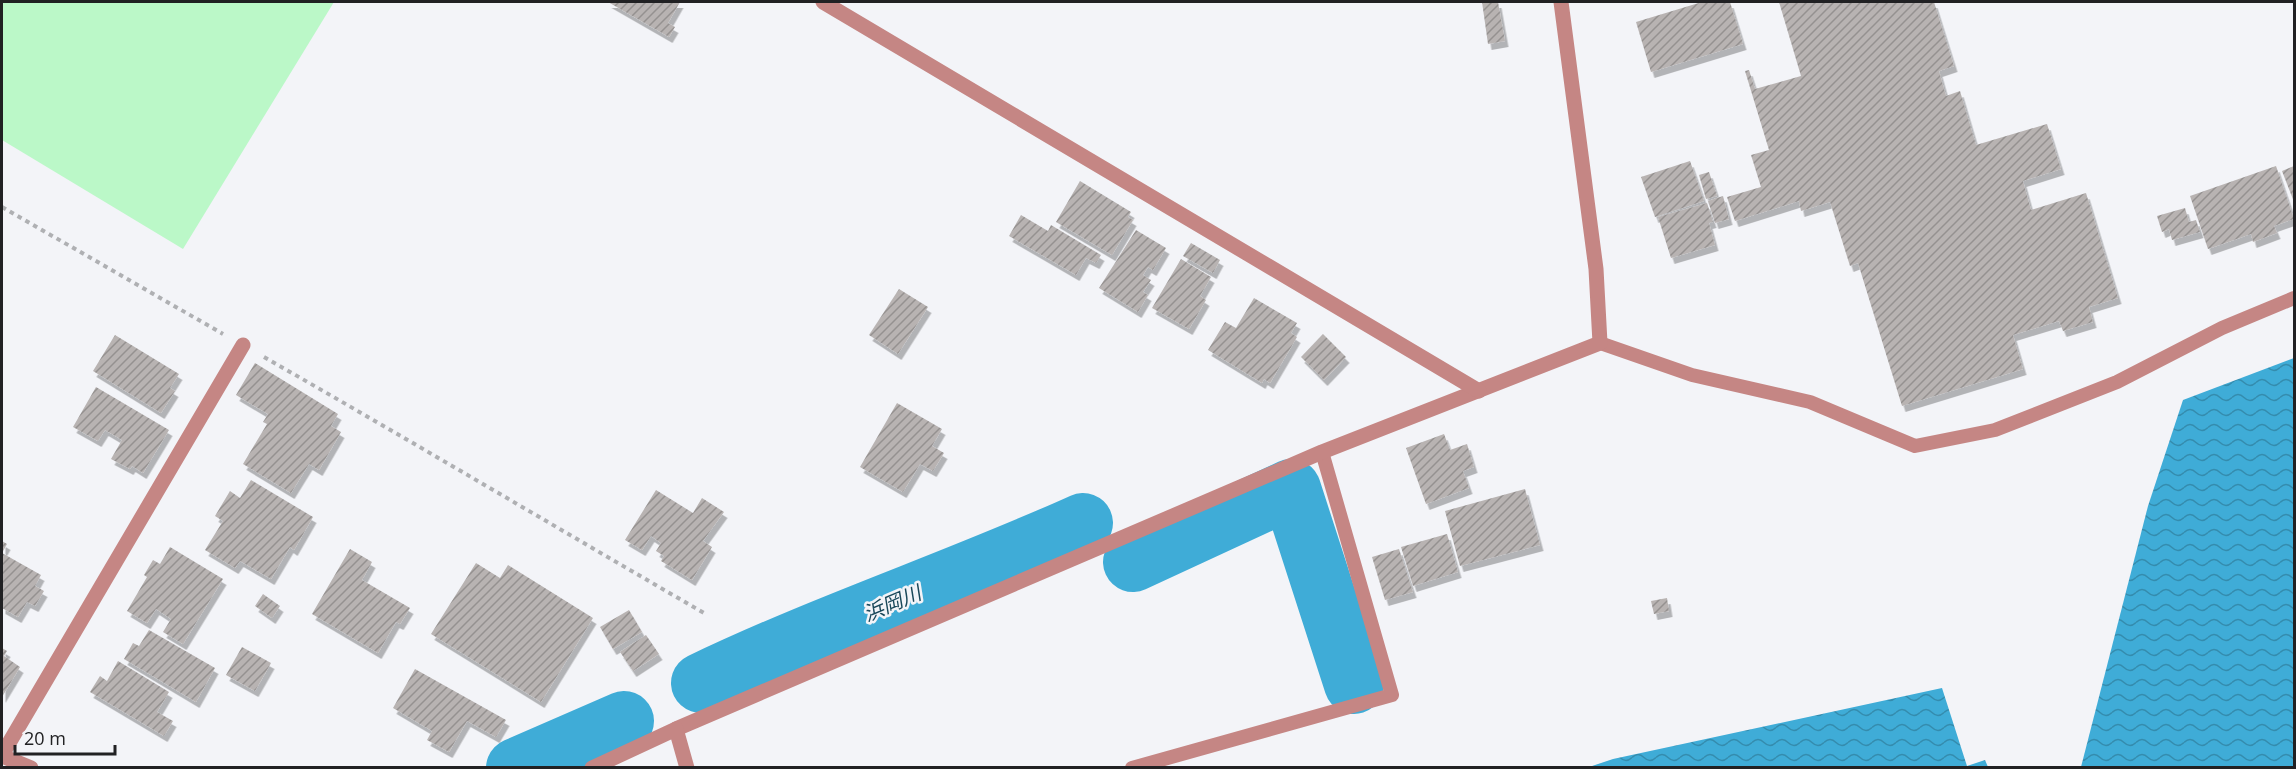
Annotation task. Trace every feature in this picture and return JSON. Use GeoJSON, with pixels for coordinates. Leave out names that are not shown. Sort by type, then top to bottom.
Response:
{"type":"FeatureCollection","features":[{"type":"Feature","properties":{"kind":"street"},"geometry":{"type":"LineString","coordinates":[[823,2],[1479,391]]}},
{"type":"Feature","properties":{"kind":"street"},"geometry":{"type":"LineString","coordinates":[[592,768],[676,729],[1322,452],[1600,343],[1596,269],[1561,2]]}},
{"type":"Feature","properties":{"kind":"street"},"geometry":{"type":"LineString","coordinates":[[31,768],[2,755],[243,345]]}},
{"type":"Feature","properties":{"kind":"street"},"geometry":{"type":"LineString","coordinates":[[676,729],[687,768]]}},
{"type":"Feature","properties":{"kind":"lane"},"geometry":{"type":"LineString","coordinates":[[1600,343],[1692,375],[1810,402],[1915,446],[1995,430],[2117,382],[2222,328],[2295,298]]}},
{"type":"Feature","properties":{"kind":"lane"},"geometry":{"type":"LineString","coordinates":[[1132,768],[1392,695],[1322,452]]}},
{"type":"Feature","properties":{"kind":"path"},"geometry":{"type":"LineString","coordinates":[[2,207],[376,420],[475,481],[704,614]]}},
{"type":"Feature","properties":{"kind":"green space"},"geometry":{"type":"Polygon","coordinates":[[[2,2],[334,2],[183,249],[2,140],[2,2]]]}},
{"type":"Feature","properties":{"kind":"water"},"geometry":{"type":"Polygon","coordinates":[[[2294,358],[2294,767],[2081,767],[2148,506],[2183,400],[2294,358]]]}},
{"type":"Feature","properties":{"kind":"water"},"geometry":{"type":"Polygon","coordinates":[[[1942,688],[1967,766],[1985,760],[1988,767],[1589,767],[1613,759],[1942,688]]]}},
{"type":"Feature","properties":{"kind":"building"},"geometry":{"type":"Polygon","coordinates":[[[608,2],[680,2],[668,23],[675,27],[669,37],[608,2]]]}},
{"type":"Feature","properties":{"kind":"building"},"geometry":{"type":"Polygon","coordinates":[[[1482,2],[1498,2],[1505,41],[1488,44],[1482,2]]]}},
{"type":"Feature","properties":{"kind":"building"},"geometry":{"type":"Polygon","coordinates":[[[1702,2],[1730,2],[1743,44],[1651,72],[1636,22],[1702,2]]]}},
{"type":"Feature","properties":{"kind":"building"},"geometry":{"type":"Polygon","coordinates":[[[1779,2],[1934,2],[1954,66],[1939,71],[1946,96],[1960,91],[1976,145],[2047,124],[2061,169],[2023,181],[2031,210],[2086,193],[2118,298],[2089,307],[2093,322],[2063,331],[2059,321],[2013,335],[2023,369],[1902,406],[1858,263],[1850,266],[1830,202],[1801,211],[1799,201],[1735,221],[1727,197],[1761,187],[1751,155],[1769,150],[1745,71],[1749,70],[1755,89],[1801,76],[1779,2]]]}},
{"type":"Feature","properties":{"kind":"building"},"geometry":{"type":"Polygon","coordinates":[[[1690,161],[1704,201],[1655,217],[1641,177],[1690,161]]]}},
{"type":"Feature","properties":{"kind":"building"},"geometry":{"type":"Polygon","coordinates":[[[2276,166],[2294,219],[2274,226],[2277,233],[2253,242],[2251,234],[2208,249],[2190,196],[2276,166]]]}},
{"type":"Feature","properties":{"kind":"building"},"geometry":{"type":"Polygon","coordinates":[[[2294,166],[2294,202],[2282,171],[2294,166]]]}},
{"type":"Feature","properties":{"kind":"building"},"geometry":{"type":"Polygon","coordinates":[[[1709,172],[1717,196],[1706,199],[1699,175],[1709,172]]]}},
{"type":"Feature","properties":{"kind":"building"},"geometry":{"type":"Polygon","coordinates":[[[1080,181],[1131,212],[1128,217],[1133,220],[1112,255],[1056,222],[1080,181]]]}},
{"type":"Feature","properties":{"kind":"building"},"geometry":{"type":"Polygon","coordinates":[[[1723,196],[1729,219],[1715,223],[1708,201],[1723,196]]]}},
{"type":"Feature","properties":{"kind":"building"},"geometry":{"type":"Polygon","coordinates":[[[1707,203],[1713,222],[1709,223],[1715,245],[1671,258],[1658,217],[1707,203]]]}},
{"type":"Feature","properties":{"kind":"building"},"geometry":{"type":"Polygon","coordinates":[[[2185,208],[2189,222],[2196,220],[2200,232],[2172,240],[2169,229],[2162,232],[2157,216],[2185,208]]]}},
{"type":"Feature","properties":{"kind":"building"},"geometry":{"type":"Polygon","coordinates":[[[1021,215],[1048,231],[1051,225],[1101,255],[1096,263],[1086,258],[1076,275],[1009,236],[1021,215]]]}},
{"type":"Feature","properties":{"kind":"building"},"geometry":{"type":"Polygon","coordinates":[[[1136,230],[1166,248],[1153,270],[1148,267],[1143,275],[1151,280],[1143,292],[1148,295],[1138,312],[1099,288],[1136,230]]]}},
{"type":"Feature","properties":{"kind":"building"},"geometry":{"type":"Polygon","coordinates":[[[1191,243],[1220,260],[1213,273],[1183,256],[1191,243]]]}},
{"type":"Feature","properties":{"kind":"building"},"geometry":{"type":"Polygon","coordinates":[[[1181,259],[1211,277],[1200,296],[1206,300],[1189,329],[1152,308],[1181,259]]]}},
{"type":"Feature","properties":{"kind":"building"},"geometry":{"type":"Polygon","coordinates":[[[899,289],[928,307],[898,354],[869,335],[899,289]]]}},
{"type":"Feature","properties":{"kind":"building"},"geometry":{"type":"Polygon","coordinates":[[[1254,298],[1297,323],[1291,333],[1297,337],[1270,383],[1264,379],[1262,383],[1208,350],[1225,322],[1236,328],[1254,298]]]}},
{"type":"Feature","properties":{"kind":"building"},"geometry":{"type":"Polygon","coordinates":[[[1323,334],[1346,357],[1324,380],[1301,357],[1323,334]]]}},
{"type":"Feature","properties":{"kind":"building"},"geometry":{"type":"Polygon","coordinates":[[[115,335],[179,374],[170,388],[175,391],[161,413],[93,371],[115,335]]]}},
{"type":"Feature","properties":{"kind":"building"},"geometry":{"type":"Polygon","coordinates":[[[255,363],[338,414],[331,426],[341,432],[319,470],[309,464],[291,493],[243,464],[267,424],[263,422],[268,414],[236,395],[255,363]]]}},
{"type":"Feature","properties":{"kind":"building"},"geometry":{"type":"Polygon","coordinates":[[[96,387],[169,430],[143,473],[132,466],[130,469],[111,459],[122,440],[105,430],[98,441],[73,427],[96,387]]]}},
{"type":"Feature","properties":{"kind":"building"},"geometry":{"type":"Polygon","coordinates":[[[897,403],[942,429],[932,446],[944,453],[933,471],[920,464],[903,492],[860,467],[897,403]]]}},
{"type":"Feature","properties":{"kind":"building"},"geometry":{"type":"Polygon","coordinates":[[[1444,434],[1450,450],[1467,444],[1474,467],[1463,471],[1469,488],[1426,504],[1406,448],[1444,434]]]}},
{"type":"Feature","properties":{"kind":"building"},"geometry":{"type":"Polygon","coordinates":[[[251,480],[313,517],[294,550],[290,547],[271,579],[240,561],[235,568],[205,550],[223,521],[215,516],[230,491],[240,498],[251,480]]]}},
{"type":"Feature","properties":{"kind":"building"},"geometry":{"type":"Polygon","coordinates":[[[1525,489],[1540,545],[1460,566],[1445,511],[1525,489]]]}},
{"type":"Feature","properties":{"kind":"building"},"geometry":{"type":"Polygon","coordinates":[[[656,490],[693,513],[702,498],[724,512],[703,541],[712,547],[692,580],[661,561],[664,556],[656,551],[661,543],[651,536],[642,550],[625,540],[656,490]]]}},
{"type":"Feature","properties":{"kind":"building"},"geometry":{"type":"Polygon","coordinates":[[[1447,534],[1458,572],[1413,586],[1401,547],[1447,534]]]}},
{"type":"Feature","properties":{"kind":"building"},"geometry":{"type":"Polygon","coordinates":[[[2,541],[7,544],[2,553],[2,541]]]}},
{"type":"Feature","properties":{"kind":"building"},"geometry":{"type":"Polygon","coordinates":[[[170,547],[223,579],[183,644],[163,632],[171,619],[156,609],[147,623],[127,611],[147,577],[144,575],[153,560],[160,564],[170,547]]]}},
{"type":"Feature","properties":{"kind":"building"},"geometry":{"type":"Polygon","coordinates":[[[350,549],[372,562],[362,580],[410,608],[400,624],[396,622],[378,653],[312,614],[350,549]]]}},
{"type":"Feature","properties":{"kind":"building"},"geometry":{"type":"Polygon","coordinates":[[[1399,549],[1413,592],[1385,600],[1372,557],[1399,549]]]}},
{"type":"Feature","properties":{"kind":"building"},"geometry":{"type":"Polygon","coordinates":[[[2,553],[41,575],[35,586],[44,591],[35,606],[27,602],[18,617],[2,608],[2,553]]]}},
{"type":"Feature","properties":{"kind":"building"},"geometry":{"type":"Polygon","coordinates":[[[476,563],[500,578],[508,565],[593,618],[541,702],[431,634],[476,563]]]}},
{"type":"Feature","properties":{"kind":"building"},"geometry":{"type":"Polygon","coordinates":[[[263,594],[280,606],[272,618],[255,606],[263,594]]]}},
{"type":"Feature","properties":{"kind":"building"},"geometry":{"type":"Polygon","coordinates":[[[1667,598],[1669,611],[1654,614],[1651,601],[1667,598]]]}},
{"type":"Feature","properties":{"kind":"building"},"geometry":{"type":"Polygon","coordinates":[[[629,610],[642,632],[613,649],[600,627],[629,610]]]}},
{"type":"Feature","properties":{"kind":"building"},"geometry":{"type":"Polygon","coordinates":[[[149,630],[215,668],[196,702],[124,659],[133,643],[139,646],[149,630]]]}},
{"type":"Feature","properties":{"kind":"building"},"geometry":{"type":"Polygon","coordinates":[[[646,635],[659,654],[633,671],[620,652],[646,635]]]}},
{"type":"Feature","properties":{"kind":"building"},"geometry":{"type":"Polygon","coordinates":[[[242,647],[271,663],[255,691],[226,675],[242,647]]]}},
{"type":"Feature","properties":{"kind":"building"},"geometry":{"type":"Polygon","coordinates":[[[2,648],[7,651],[4,656],[20,667],[2,697],[2,648]]]}},
{"type":"Feature","properties":{"kind":"building"},"geometry":{"type":"Polygon","coordinates":[[[118,661],[169,692],[157,712],[173,721],[164,736],[90,692],[100,676],[107,681],[118,661]]]}},
{"type":"Feature","properties":{"kind":"building"},"geometry":{"type":"Polygon","coordinates":[[[415,669],[506,720],[496,737],[467,721],[449,752],[427,740],[432,731],[393,708],[415,669]]]}},
{"type":"Feature","properties":{"kind":"waterway","name":"浜岡川"},"geometry":{"type":"LineString","coordinates":[[1133,562],[1291,489],[1354,684]]}},
{"type":"Feature","properties":{"kind":"waterway","name":"浜岡川"},"geometry":{"type":"LineString","coordinates":[[701,683],[748,661],[1083,523]]}},
{"type":"Feature","properties":{"kind":"waterway","name":"浜岡川"},"geometry":{"type":"LineString","coordinates":[[516,768],[624,721]]}}]}
